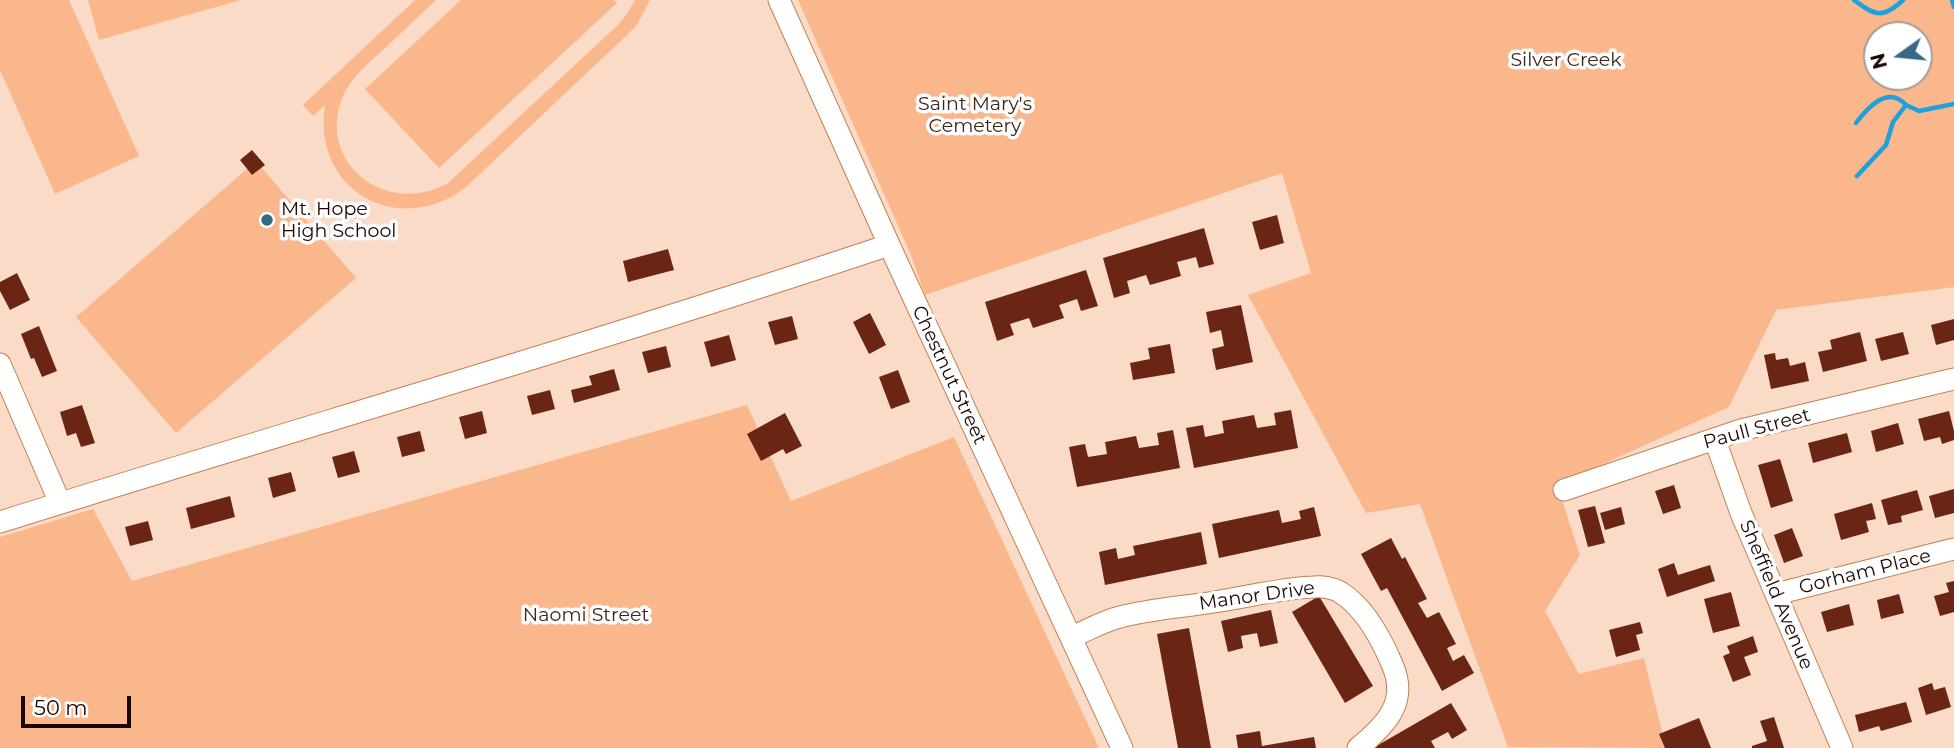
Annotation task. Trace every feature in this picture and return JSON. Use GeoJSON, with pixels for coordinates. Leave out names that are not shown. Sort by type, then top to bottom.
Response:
{"type":"FeatureCollection","features":[{"type":"Feature","properties":{"kind":"street","name":"Chestnut Street"},"geometry":{"type":"LineString","coordinates":[[779,0],[1122,748]]}},
{"type":"Feature","properties":{"kind":"street"},"geometry":{"type":"LineString","coordinates":[[0,522],[320,425],[780,281],[889,244]]}},
{"type":"Feature","properties":{"kind":"street"},"geometry":{"type":"LineString","coordinates":[[0,365],[60,503]]}},
{"type":"Feature","properties":{"kind":"street","name":"Paull Street"},"geometry":{"type":"LineString","coordinates":[[1564,490],[1741,430],[1954,379]]}},
{"type":"Feature","properties":{"kind":"street","name":"Sheffield Avenue"},"geometry":{"type":"LineString","coordinates":[[1715,440],[1741,513],[1842,748]]}},
{"type":"Feature","properties":{"kind":"street","name":"Gorham Place"},"geometry":{"type":"LineString","coordinates":[[1776,594],[1954,549]]}},
{"type":"Feature","properties":{"kind":"street","name":"Manor Drive"},"geometry":{"type":"LineString","coordinates":[[1071,638],[1119,617],[1281,590],[1317,586],[1339,591],[1360,610],[1384,644],[1399,684],[1395,706],[1389,718],[1357,748]]}},
{"type":"Feature","properties":{"kind":"green space"},"geometry":{"type":"Polygon","coordinates":[[[0,0],[69,0],[139,156],[55,194],[0,70],[0,0]]]}},
{"type":"Feature","properties":{"kind":"green space"},"geometry":{"type":"Polygon","coordinates":[[[88,0],[241,0],[99,40],[88,0]]]}},
{"type":"Feature","properties":{"kind":"green space"},"geometry":{"type":"Polygon","coordinates":[[[415,0],[436,0],[356,76],[343,96],[337,120],[339,142],[348,162],[362,177],[380,188],[402,193],[425,192],[448,183],[619,24],[635,0],[650,0],[637,25],[466,187],[447,199],[427,206],[406,208],[385,206],[366,198],[350,186],[336,169],[327,148],[325,105],[313,116],[303,105],[415,0]]]}},
{"type":"Feature","properties":{"kind":"green space"},"geometry":{"type":"Polygon","coordinates":[[[461,0],[614,0],[617,3],[439,168],[365,89],[461,0]]]}},
{"type":"Feature","properties":{"kind":"green space","name":"Saint Mary's Cemetery"},"geometry":{"type":"Polygon","coordinates":[[[798,0],[1954,0],[1954,287],[1776,310],[1729,407],[1557,485],[1580,555],[1545,611],[1579,674],[1644,658],[1666,748],[1508,747],[1420,504],[1366,513],[1248,295],[1311,273],[1282,173],[925,295],[911,255],[798,0]]]}},
{"type":"Feature","properties":{"kind":"green space"},"geometry":{"type":"Polygon","coordinates":[[[256,161],[356,278],[176,433],[76,317],[256,161]]]}},
{"type":"Feature","properties":{"kind":"green space","name":"Naomi Street"},"geometry":{"type":"Polygon","coordinates":[[[747,405],[791,501],[954,437],[1099,748],[0,748],[0,537],[93,509],[132,581],[747,405]]]}},
{"type":"Feature","properties":{"kind":"building"},"geometry":{"type":"Polygon","coordinates":[[[252,150],[265,165],[252,175],[240,160],[252,150]]]}},
{"type":"Feature","properties":{"kind":"building"},"geometry":{"type":"Polygon","coordinates":[[[1277,215],[1284,243],[1260,250],[1252,222],[1277,215]]]}},
{"type":"Feature","properties":{"kind":"building"},"geometry":{"type":"Polygon","coordinates":[[[1204,228],[1214,264],[1199,268],[1196,257],[1177,262],[1181,276],[1150,285],[1146,275],[1127,281],[1130,293],[1114,298],[1103,258],[1204,228]]]}},
{"type":"Feature","properties":{"kind":"building"},"geometry":{"type":"Polygon","coordinates":[[[668,249],[674,270],[628,282],[623,261],[668,249]]]}},
{"type":"Feature","properties":{"kind":"building"},"geometry":{"type":"Polygon","coordinates":[[[1086,270],[1098,306],[1081,311],[1077,299],[1059,305],[1064,318],[1033,328],[1029,318],[1010,324],[1014,335],[997,341],[985,302],[1086,270]]]}},
{"type":"Feature","properties":{"kind":"building"},"geometry":{"type":"Polygon","coordinates":[[[17,273],[30,300],[10,310],[0,291],[0,282],[17,273]]]}},
{"type":"Feature","properties":{"kind":"building"},"geometry":{"type":"Polygon","coordinates":[[[1241,305],[1253,362],[1216,370],[1212,349],[1224,346],[1221,330],[1210,333],[1206,312],[1241,305]]]}},
{"type":"Feature","properties":{"kind":"building"},"geometry":{"type":"Polygon","coordinates":[[[870,313],[886,345],[869,354],[853,322],[870,313]]]}},
{"type":"Feature","properties":{"kind":"building"},"geometry":{"type":"Polygon","coordinates":[[[792,316],[798,339],[775,345],[768,322],[792,316]]]}},
{"type":"Feature","properties":{"kind":"building"},"geometry":{"type":"Polygon","coordinates":[[[1954,319],[1954,340],[1936,345],[1931,325],[1954,319]]]}},
{"type":"Feature","properties":{"kind":"building"},"geometry":{"type":"Polygon","coordinates":[[[39,326],[57,371],[42,377],[21,334],[39,326]]]}},
{"type":"Feature","properties":{"kind":"building"},"geometry":{"type":"Polygon","coordinates":[[[1860,332],[1867,361],[1823,372],[1818,352],[1832,349],[1830,340],[1860,332]]]}},
{"type":"Feature","properties":{"kind":"building"},"geometry":{"type":"Polygon","coordinates":[[[1903,332],[1909,354],[1881,361],[1875,339],[1903,332]]]}},
{"type":"Feature","properties":{"kind":"building"},"geometry":{"type":"Polygon","coordinates":[[[729,335],[736,360],[711,367],[704,342],[729,335]]]}},
{"type":"Feature","properties":{"kind":"building"},"geometry":{"type":"Polygon","coordinates":[[[1170,344],[1175,373],[1133,380],[1130,363],[1150,359],[1148,348],[1170,344]]]}},
{"type":"Feature","properties":{"kind":"building"},"geometry":{"type":"Polygon","coordinates":[[[666,346],[671,367],[648,373],[642,352],[666,346]]]}},
{"type":"Feature","properties":{"kind":"building"},"geometry":{"type":"Polygon","coordinates":[[[1775,353],[1776,360],[1788,358],[1790,366],[1805,362],[1809,381],[1771,389],[1764,355],[1775,353]]]}},
{"type":"Feature","properties":{"kind":"building"},"geometry":{"type":"Polygon","coordinates":[[[614,369],[620,390],[574,403],[571,390],[592,385],[589,376],[614,369]]]}},
{"type":"Feature","properties":{"kind":"building"},"geometry":{"type":"Polygon","coordinates":[[[898,370],[910,402],[891,409],[879,377],[898,370]]]}},
{"type":"Feature","properties":{"kind":"building"},"geometry":{"type":"Polygon","coordinates":[[[550,390],[555,409],[532,415],[527,396],[550,390]]]}},
{"type":"Feature","properties":{"kind":"building"},"geometry":{"type":"Polygon","coordinates":[[[82,405],[95,443],[81,447],[76,433],[67,436],[60,412],[82,405]]]}},
{"type":"Feature","properties":{"kind":"building"},"geometry":{"type":"Polygon","coordinates":[[[1291,410],[1298,448],[1194,468],[1186,428],[1203,425],[1205,437],[1224,433],[1222,421],[1254,415],[1257,428],[1276,425],[1274,413],[1291,410]]]}},
{"type":"Feature","properties":{"kind":"building"},"geometry":{"type":"Polygon","coordinates":[[[482,411],[487,433],[465,439],[459,417],[482,411]]]}},
{"type":"Feature","properties":{"kind":"building"},"geometry":{"type":"Polygon","coordinates":[[[1949,411],[1954,440],[1942,444],[1940,437],[1924,441],[1918,419],[1949,411]]]}},
{"type":"Feature","properties":{"kind":"building"},"geometry":{"type":"Polygon","coordinates":[[[785,413],[802,446],[786,454],[783,449],[761,461],[747,434],[785,413]]]}},
{"type":"Feature","properties":{"kind":"building"},"geometry":{"type":"Polygon","coordinates":[[[1898,423],[1904,444],[1876,452],[1871,431],[1898,423]]]}},
{"type":"Feature","properties":{"kind":"building"},"geometry":{"type":"Polygon","coordinates":[[[1173,430],[1180,468],[1077,487],[1069,447],[1085,444],[1088,457],[1107,454],[1105,442],[1136,436],[1139,448],[1159,445],[1157,433],[1173,430]]]}},
{"type":"Feature","properties":{"kind":"building"},"geometry":{"type":"Polygon","coordinates":[[[420,431],[425,451],[402,457],[397,437],[420,431]]]}},
{"type":"Feature","properties":{"kind":"building"},"geometry":{"type":"Polygon","coordinates":[[[1847,433],[1852,452],[1813,463],[1808,443],[1847,433]]]}},
{"type":"Feature","properties":{"kind":"building"},"geometry":{"type":"Polygon","coordinates":[[[354,451],[360,472],[338,478],[332,457],[354,451]]]}},
{"type":"Feature","properties":{"kind":"building"},"geometry":{"type":"Polygon","coordinates":[[[1780,459],[1793,501],[1771,508],[1758,465],[1780,459]]]}},
{"type":"Feature","properties":{"kind":"building"},"geometry":{"type":"Polygon","coordinates":[[[291,472],[296,491],[273,498],[268,478],[291,472]]]}},
{"type":"Feature","properties":{"kind":"building"},"geometry":{"type":"Polygon","coordinates":[[[1674,485],[1681,508],[1663,514],[1655,491],[1674,485]]]}},
{"type":"Feature","properties":{"kind":"building"},"geometry":{"type":"Polygon","coordinates":[[[1954,489],[1954,513],[1935,518],[1929,496],[1954,489]]]}},
{"type":"Feature","properties":{"kind":"building"},"geometry":{"type":"Polygon","coordinates":[[[1917,490],[1923,510],[1901,516],[1902,522],[1888,525],[1881,500],[1917,490]]]}},
{"type":"Feature","properties":{"kind":"building"},"geometry":{"type":"Polygon","coordinates":[[[230,496],[235,517],[191,529],[186,508],[230,496]]]}},
{"type":"Feature","properties":{"kind":"building"},"geometry":{"type":"Polygon","coordinates":[[[1872,503],[1876,519],[1866,521],[1869,532],[1841,540],[1834,514],[1872,503]]]}},
{"type":"Feature","properties":{"kind":"building"},"geometry":{"type":"Polygon","coordinates":[[[1595,506],[1605,543],[1588,547],[1578,510],[1595,506]]]}},
{"type":"Feature","properties":{"kind":"building"},"geometry":{"type":"Polygon","coordinates":[[[1314,507],[1321,536],[1219,558],[1212,524],[1279,510],[1282,523],[1301,519],[1299,511],[1314,507]]]}},
{"type":"Feature","properties":{"kind":"building"},"geometry":{"type":"Polygon","coordinates":[[[1621,507],[1625,524],[1605,530],[1600,513],[1621,507]]]}},
{"type":"Feature","properties":{"kind":"building"},"geometry":{"type":"Polygon","coordinates":[[[148,521],[153,540],[130,546],[125,527],[148,521]]]}},
{"type":"Feature","properties":{"kind":"building"},"geometry":{"type":"Polygon","coordinates":[[[1792,528],[1803,556],[1784,563],[1774,535],[1792,528]]]}},
{"type":"Feature","properties":{"kind":"building"},"geometry":{"type":"Polygon","coordinates":[[[1201,532],[1207,564],[1105,585],[1099,552],[1116,548],[1118,559],[1135,555],[1133,546],[1201,532]]]}},
{"type":"Feature","properties":{"kind":"building"},"geometry":{"type":"Polygon","coordinates":[[[1391,538],[1402,559],[1405,557],[1427,599],[1418,603],[1427,618],[1439,612],[1456,644],[1447,648],[1453,661],[1464,655],[1474,673],[1442,691],[1387,588],[1381,591],[1361,554],[1391,538]]]}},
{"type":"Feature","properties":{"kind":"building"},"geometry":{"type":"Polygon","coordinates":[[[1674,563],[1678,575],[1710,565],[1715,581],[1667,597],[1658,569],[1674,563]]]}},
{"type":"Feature","properties":{"kind":"building"},"geometry":{"type":"Polygon","coordinates":[[[1954,581],[1954,612],[1940,616],[1934,596],[1949,592],[1946,583],[1954,581]]]}},
{"type":"Feature","properties":{"kind":"building"},"geometry":{"type":"Polygon","coordinates":[[[1731,592],[1740,626],[1713,633],[1704,599],[1731,592]]]}},
{"type":"Feature","properties":{"kind":"building"},"geometry":{"type":"Polygon","coordinates":[[[1899,594],[1904,613],[1881,619],[1877,600],[1899,594]]]}},
{"type":"Feature","properties":{"kind":"building"},"geometry":{"type":"Polygon","coordinates":[[[1319,596],[1373,686],[1345,703],[1292,612],[1319,596]]]}},
{"type":"Feature","properties":{"kind":"building"},"geometry":{"type":"Polygon","coordinates":[[[1849,604],[1854,625],[1827,632],[1821,612],[1849,604]]]}},
{"type":"Feature","properties":{"kind":"building"},"geometry":{"type":"Polygon","coordinates":[[[1271,610],[1278,643],[1260,647],[1257,633],[1241,636],[1243,648],[1228,652],[1221,621],[1271,610]]]}},
{"type":"Feature","properties":{"kind":"building"},"geometry":{"type":"Polygon","coordinates":[[[1640,622],[1643,633],[1636,635],[1640,650],[1616,657],[1609,630],[1640,622]]]}},
{"type":"Feature","properties":{"kind":"building"},"geometry":{"type":"Polygon","coordinates":[[[1189,628],[1211,748],[1178,748],[1157,634],[1189,628]]]}},
{"type":"Feature","properties":{"kind":"building"},"geometry":{"type":"Polygon","coordinates":[[[1753,636],[1758,652],[1744,657],[1751,675],[1733,682],[1723,656],[1730,653],[1727,646],[1753,636]]]}},
{"type":"Feature","properties":{"kind":"building"},"geometry":{"type":"Polygon","coordinates":[[[1932,683],[1934,690],[1945,687],[1951,707],[1926,715],[1918,688],[1932,683]]]}},
{"type":"Feature","properties":{"kind":"building"},"geometry":{"type":"Polygon","coordinates":[[[1906,702],[1912,722],[1881,731],[1879,726],[1859,732],[1855,715],[1906,702]]]}},
{"type":"Feature","properties":{"kind":"building"},"geometry":{"type":"Polygon","coordinates":[[[1451,703],[1467,730],[1452,739],[1448,732],[1431,741],[1435,748],[1373,748],[1451,703]]]}},
{"type":"Feature","properties":{"kind":"building"},"geometry":{"type":"Polygon","coordinates":[[[1774,717],[1784,748],[1752,748],[1767,741],[1760,721],[1774,717]]]}},
{"type":"Feature","properties":{"kind":"building"},"geometry":{"type":"Polygon","coordinates":[[[1699,718],[1711,748],[1665,748],[1659,734],[1699,718]]]}},
{"type":"Feature","properties":{"kind":"building"},"geometry":{"type":"Polygon","coordinates":[[[1260,731],[1262,746],[1314,737],[1316,748],[1238,748],[1236,735],[1260,731]]]}},
{"type":"Feature","properties":{"kind":"waterway","name":"Silver Creek"},"geometry":{"type":"LineString","coordinates":[[1854,0],[1879,13],[1890,10],[1903,0]]}},
{"type":"Feature","properties":{"kind":"waterway","name":"Silver Creek"},"geometry":{"type":"LineString","coordinates":[[1952,0],[1954,7]]}},
{"type":"Feature","properties":{"kind":"waterway"},"geometry":{"type":"LineString","coordinates":[[1856,123],[1879,100],[1892,97],[1906,105]]}},
{"type":"Feature","properties":{"kind":"waterway"},"geometry":{"type":"LineString","coordinates":[[1857,176],[1886,145],[1893,122],[1906,105],[1919,111],[1954,104]]}},
{"type":"Feature","properties":{"kind":"place","name":"Mt. Hope High School"},"geometry":{"type":"Point","coordinates":[267,220]}}]}
